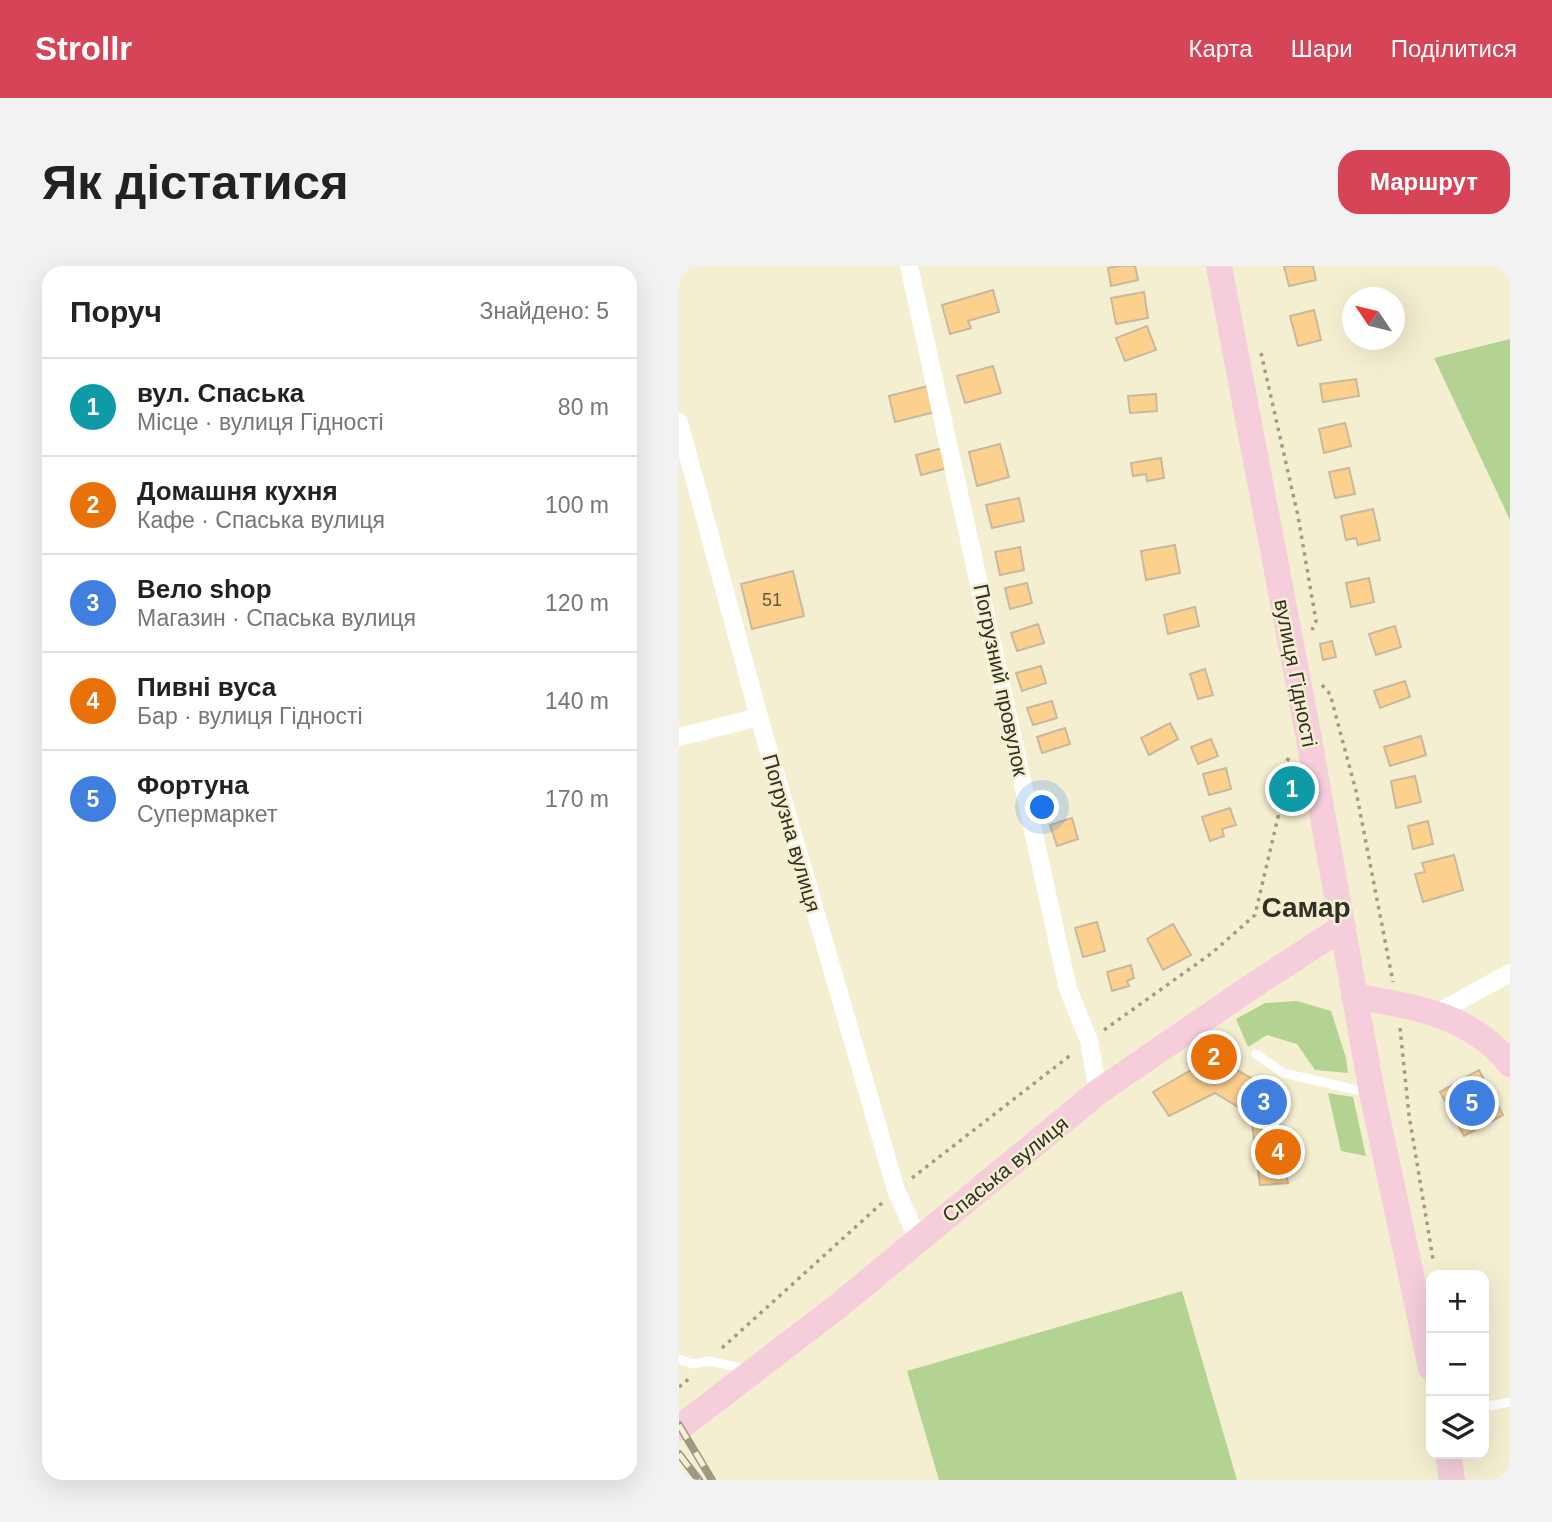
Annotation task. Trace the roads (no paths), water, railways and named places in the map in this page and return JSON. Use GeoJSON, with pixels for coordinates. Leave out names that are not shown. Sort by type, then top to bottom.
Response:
{"type":"FeatureCollection","features":[{"type":"Feature","properties":{"kind":"main road","name":"вулиця Гідності"},"geometry":{"type":"LineString","coordinates":[[1219,266],[1309,739],[1372,1093],[1426,1345]]}},
{"type":"Feature","properties":{"kind":"main road","name":"Спаська вулиця"},"geometry":{"type":"LineString","coordinates":[[679,1428],[755,1371],[1098,1092],[1343,927]]}},
{"type":"Feature","properties":{"kind":"main road"},"geometry":{"type":"LineString","coordinates":[[1354,996],[1437,1013],[1465,1025],[1484,1038],[1510,1064]]}},
{"type":"Feature","properties":{"kind":"main road"},"geometry":{"type":"LineString","coordinates":[[1449,1459],[1452,1480]]}},
{"type":"Feature","properties":{"kind":"street","name":"Погрузний провулок"},"geometry":{"type":"LineString","coordinates":[[909,266],[1068,989],[1089,1041],[1098,1092]]}},
{"type":"Feature","properties":{"kind":"street","name":"Погрузна вулиця"},"geometry":{"type":"LineString","coordinates":[[679,422],[759,717],[896,1190],[918,1239]]}},
{"type":"Feature","properties":{"kind":"street"},"geometry":{"type":"LineString","coordinates":[[679,737],[759,717]]}},
{"type":"Feature","properties":{"kind":"street"},"geometry":{"type":"LineString","coordinates":[[1437,1013],[1510,973]]}},
{"type":"Feature","properties":{"kind":"lane"},"geometry":{"type":"LineString","coordinates":[[1255,1054],[1283,1073],[1372,1093]]}},
{"type":"Feature","properties":{"kind":"lane"},"geometry":{"type":"LineString","coordinates":[[679,1359],[693,1364],[709,1360],[755,1371]]}},
{"type":"Feature","properties":{"kind":"lane"},"geometry":{"type":"LineString","coordinates":[[1489,1406],[1510,1402]]}},
{"type":"Feature","properties":{"kind":"railway"},"geometry":{"type":"LineString","coordinates":[[679,1425],[712,1480]]}},
{"type":"Feature","properties":{"kind":"railway"},"geometry":{"type":"LineString","coordinates":[[679,1454],[699,1480]]}},
{"type":"Feature","properties":{"kind":"place","name":"вул. Спаська"},"geometry":{"type":"Point","coordinates":[1292,789]}},
{"type":"Feature","properties":{"kind":"place","name":"Домашня кухня"},"geometry":{"type":"Point","coordinates":[1214,1057]}},
{"type":"Feature","properties":{"kind":"place","name":"Вело shop"},"geometry":{"type":"Point","coordinates":[1264,1102]}},
{"type":"Feature","properties":{"kind":"place","name":"Фортуна"},"geometry":{"type":"Point","coordinates":[1472,1103]}},
{"type":"Feature","properties":{"kind":"place","name":"Пивні вуса"},"geometry":{"type":"Point","coordinates":[1278,1152]}},
{"type":"Feature","properties":{"kind":"district","name":"Самар"},"geometry":{"type":"Point","coordinates":[1306,907]}}]}
